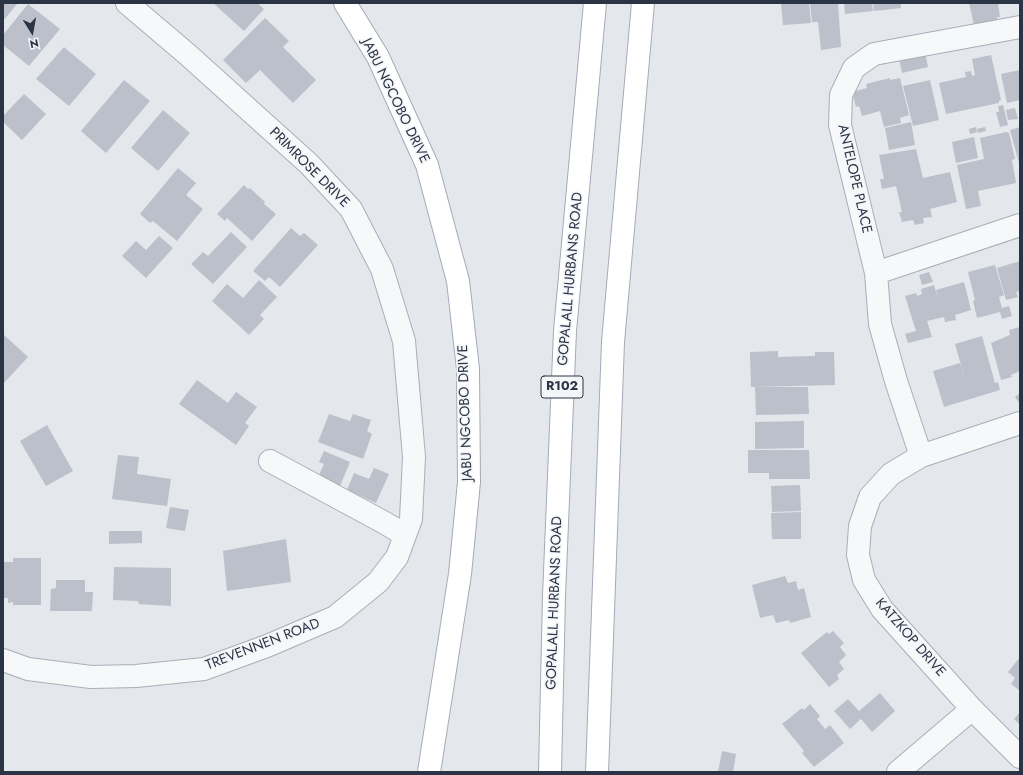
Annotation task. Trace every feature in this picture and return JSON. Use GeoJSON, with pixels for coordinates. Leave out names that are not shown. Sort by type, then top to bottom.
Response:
{"type":"FeatureCollection","features":[{"type":"Feature","properties":{"kind":"main road","name":"JABU NGCOBO DRIVE"},"geometry":{"type":"LineString","coordinates":[[345,3],[378,58],[427,165],[458,281],[468,369],[469,482],[461,566],[429,772]]}},
{"type":"Feature","properties":{"kind":"main road","name":"GOPALALL HURBANS ROAD"},"geometry":{"type":"LineString","coordinates":[[550,772],[554,596],[565,331],[596,3]]}},
{"type":"Feature","properties":{"kind":"main road"},"geometry":{"type":"LineString","coordinates":[[597,772],[613,342],[643,3]]}},
{"type":"Feature","properties":{"kind":"street","name":"PRIMROSE DRIVE"},"geometry":{"type":"LineString","coordinates":[[127,3],[187,54],[309,164],[351,209],[382,269],[404,341],[414,457]]}},
{"type":"Feature","properties":{"kind":"street","name":"ANTELOPE PLACE"},"geometry":{"type":"LineString","coordinates":[[921,456],[896,381],[880,324],[876,273],[840,125],[841,95],[854,68],[874,54],[1020,27]]}},
{"type":"Feature","properties":{"kind":"street"},"geometry":{"type":"LineString","coordinates":[[876,273],[1020,225]]}},
{"type":"Feature","properties":{"kind":"street","name":"KATZKOP DRIVE"},"geometry":{"type":"LineString","coordinates":[[1020,423],[921,456],[891,474],[870,497],[860,526],[858,555],[864,580],[882,610],[972,709],[1020,757]]}},
{"type":"Feature","properties":{"kind":"street","name":"TREVENNEN ROAD"},"geometry":{"type":"LineString","coordinates":[[3,660],[28,669],[91,677],[136,676],[204,669],[267,646],[335,617],[378,582],[397,557],[411,519],[414,457]]}},
{"type":"Feature","properties":{"kind":"street"},"geometry":{"type":"LineString","coordinates":[[270,461],[405,535]]}},
{"type":"Feature","properties":{"kind":"street"},"geometry":{"type":"LineString","coordinates":[[898,772],[972,709]]}},
{"type":"Feature","properties":{"kind":"building"},"geometry":{"type":"Polygon","coordinates":[[[3,3],[18,3],[3,21],[3,3]]]}},
{"type":"Feature","properties":{"kind":"building"},"geometry":{"type":"Polygon","coordinates":[[[213,3],[257,3],[264,9],[244,31],[213,3]]]}},
{"type":"Feature","properties":{"kind":"building"},"geometry":{"type":"Polygon","coordinates":[[[781,3],[809,3],[811,23],[783,25],[781,3]]]}},
{"type":"Feature","properties":{"kind":"building"},"geometry":{"type":"Polygon","coordinates":[[[810,3],[838,3],[841,47],[821,50],[818,22],[812,22],[810,3]]]}},
{"type":"Feature","properties":{"kind":"building"},"geometry":{"type":"Polygon","coordinates":[[[844,3],[872,3],[873,11],[845,14],[844,3]]]}},
{"type":"Feature","properties":{"kind":"building"},"geometry":{"type":"Polygon","coordinates":[[[873,3],[901,3],[901,8],[874,11],[873,3]]]}},
{"type":"Feature","properties":{"kind":"building"},"geometry":{"type":"Polygon","coordinates":[[[969,3],[998,3],[1000,17],[997,17],[997,22],[974,25],[969,3]]]}},
{"type":"Feature","properties":{"kind":"building"},"geometry":{"type":"Polygon","coordinates":[[[28,4],[60,29],[29,66],[3,45],[3,35],[28,4]]]}},
{"type":"Feature","properties":{"kind":"building"},"geometry":{"type":"Polygon","coordinates":[[[265,18],[289,41],[283,47],[316,80],[293,103],[260,70],[246,83],[223,60],[265,18]]]}},
{"type":"Feature","properties":{"kind":"building"},"geometry":{"type":"Polygon","coordinates":[[[64,47],[96,74],[69,106],[36,79],[64,47]]]}},
{"type":"Feature","properties":{"kind":"building"},"geometry":{"type":"Polygon","coordinates":[[[925,53],[928,67],[902,73],[899,59],[925,53]]]}},
{"type":"Feature","properties":{"kind":"building"},"geometry":{"type":"Polygon","coordinates":[[[991,55],[1001,100],[999,103],[946,114],[939,83],[966,77],[965,72],[971,71],[972,76],[975,75],[972,59],[991,55]]]}},
{"type":"Feature","properties":{"kind":"building"},"geometry":{"type":"Polygon","coordinates":[[[1020,70],[1020,100],[1007,103],[1001,74],[1020,70]]]}},
{"type":"Feature","properties":{"kind":"building"},"geometry":{"type":"Polygon","coordinates":[[[890,78],[890,80],[900,78],[909,115],[900,118],[901,123],[884,127],[880,111],[862,116],[859,106],[856,107],[852,92],[867,88],[866,84],[890,78]]]}},
{"type":"Feature","properties":{"kind":"building"},"geometry":{"type":"Polygon","coordinates":[[[124,80],[150,101],[106,153],[81,131],[124,80]]]}},
{"type":"Feature","properties":{"kind":"building"},"geometry":{"type":"Polygon","coordinates":[[[930,80],[939,120],[913,126],[903,86],[930,80]]]}},
{"type":"Feature","properties":{"kind":"building"},"geometry":{"type":"Polygon","coordinates":[[[24,94],[46,114],[22,140],[3,122],[3,116],[24,94]]]}},
{"type":"Feature","properties":{"kind":"building"},"geometry":{"type":"Polygon","coordinates":[[[1003,105],[1008,125],[1000,127],[996,112],[999,112],[998,106],[1003,105]]]}},
{"type":"Feature","properties":{"kind":"building"},"geometry":{"type":"Polygon","coordinates":[[[1015,108],[1018,119],[1008,120],[1006,110],[1015,108]]]}},
{"type":"Feature","properties":{"kind":"building"},"geometry":{"type":"Polygon","coordinates":[[[163,110],[190,133],[158,171],[131,148],[163,110]]]}},
{"type":"Feature","properties":{"kind":"building"},"geometry":{"type":"Polygon","coordinates":[[[911,122],[915,145],[889,150],[885,128],[911,122]]]}},
{"type":"Feature","properties":{"kind":"building"},"geometry":{"type":"Polygon","coordinates":[[[976,127],[977,132],[970,134],[969,129],[976,127]]]}},
{"type":"Feature","properties":{"kind":"building"},"geometry":{"type":"Polygon","coordinates":[[[985,127],[986,131],[978,133],[977,129],[985,127]]]}},
{"type":"Feature","properties":{"kind":"building"},"geometry":{"type":"Polygon","coordinates":[[[1020,127],[1020,162],[1019,163],[1010,130],[1020,127]]]}},
{"type":"Feature","properties":{"kind":"building"},"geometry":{"type":"Polygon","coordinates":[[[1006,132],[1009,133],[1015,159],[1012,160],[1016,183],[978,191],[981,206],[966,209],[957,165],[984,159],[980,138],[1006,132]]]}},
{"type":"Feature","properties":{"kind":"building"},"geometry":{"type":"Polygon","coordinates":[[[974,137],[978,158],[956,163],[952,142],[974,137]]]}},
{"type":"Feature","properties":{"kind":"building"},"geometry":{"type":"Polygon","coordinates":[[[916,149],[923,178],[950,172],[957,202],[930,209],[932,217],[923,218],[924,223],[915,225],[913,220],[902,222],[899,212],[902,212],[896,186],[882,189],[880,179],[884,179],[879,155],[916,149]]]}},
{"type":"Feature","properties":{"kind":"building"},"geometry":{"type":"Polygon","coordinates":[[[178,168],[196,183],[186,195],[203,209],[177,241],[153,221],[150,223],[140,214],[178,168]]]}},
{"type":"Feature","properties":{"kind":"building"},"geometry":{"type":"Polygon","coordinates":[[[244,185],[248,189],[250,188],[265,202],[264,204],[276,214],[252,241],[227,218],[225,221],[217,214],[244,185]]]}},
{"type":"Feature","properties":{"kind":"building"},"geometry":{"type":"Polygon","coordinates":[[[291,228],[300,236],[304,233],[318,245],[280,287],[269,277],[265,281],[253,271],[291,228]]]}},
{"type":"Feature","properties":{"kind":"building"},"geometry":{"type":"Polygon","coordinates":[[[231,232],[247,247],[213,284],[191,264],[203,252],[208,256],[231,232]]]}},
{"type":"Feature","properties":{"kind":"building"},"geometry":{"type":"Polygon","coordinates":[[[159,236],[173,248],[146,278],[122,256],[136,241],[146,250],[159,236]]]}},
{"type":"Feature","properties":{"kind":"building"},"geometry":{"type":"Polygon","coordinates":[[[1020,261],[1020,291],[1016,292],[1018,297],[1006,300],[997,268],[1020,261]]]}},
{"type":"Feature","properties":{"kind":"building"},"geometry":{"type":"Polygon","coordinates":[[[995,265],[1004,295],[999,297],[1002,308],[1009,306],[1012,316],[1002,319],[1000,312],[977,318],[973,301],[975,300],[968,272],[995,265]]]}},
{"type":"Feature","properties":{"kind":"building"},"geometry":{"type":"Polygon","coordinates":[[[929,272],[933,282],[922,285],[919,275],[929,272]]]}},
{"type":"Feature","properties":{"kind":"building"},"geometry":{"type":"Polygon","coordinates":[[[259,280],[277,297],[260,315],[264,319],[249,335],[212,301],[227,284],[243,298],[259,280]]]}},
{"type":"Feature","properties":{"kind":"building"},"geometry":{"type":"Polygon","coordinates":[[[964,282],[971,310],[955,315],[956,320],[945,322],[944,317],[927,321],[932,337],[908,343],[905,334],[916,331],[905,296],[916,293],[917,296],[922,294],[921,289],[934,285],[939,302],[936,290],[964,282]]]}},
{"type":"Feature","properties":{"kind":"building"},"geometry":{"type":"Polygon","coordinates":[[[1020,327],[1020,371],[1011,375],[1012,377],[1001,380],[991,343],[1010,335],[1009,330],[1020,327]]]}},
{"type":"Feature","properties":{"kind":"building"},"geometry":{"type":"Polygon","coordinates":[[[3,334],[28,357],[3,384],[3,334]]]}},
{"type":"Feature","properties":{"kind":"building"},"geometry":{"type":"Polygon","coordinates":[[[982,336],[995,383],[998,382],[1000,390],[944,407],[933,371],[960,363],[965,379],[955,344],[982,336]]]}},
{"type":"Feature","properties":{"kind":"building"},"geometry":{"type":"Polygon","coordinates":[[[778,351],[778,357],[815,356],[815,352],[834,352],[835,385],[751,387],[750,352],[778,351]]]}},
{"type":"Feature","properties":{"kind":"building"},"geometry":{"type":"Polygon","coordinates":[[[197,380],[228,403],[236,392],[257,407],[245,423],[249,426],[236,445],[179,404],[197,380]]]}},
{"type":"Feature","properties":{"kind":"building"},"geometry":{"type":"Polygon","coordinates":[[[755,387],[808,387],[809,414],[756,415],[755,387]]]}},
{"type":"Feature","properties":{"kind":"building"},"geometry":{"type":"Polygon","coordinates":[[[1020,393],[1020,404],[1015,397],[1020,393]]]}},
{"type":"Feature","properties":{"kind":"building"},"geometry":{"type":"Polygon","coordinates":[[[329,414],[350,421],[353,414],[371,420],[367,431],[372,434],[363,459],[318,442],[329,414]]]}},
{"type":"Feature","properties":{"kind":"building"},"geometry":{"type":"Polygon","coordinates":[[[804,421],[804,448],[755,449],[755,422],[804,421]]]}},
{"type":"Feature","properties":{"kind":"building"},"geometry":{"type":"Polygon","coordinates":[[[47,425],[73,471],[46,486],[20,441],[47,425]]]}},
{"type":"Feature","properties":{"kind":"building"},"geometry":{"type":"Polygon","coordinates":[[[748,450],[809,450],[810,479],[769,479],[769,473],[748,473],[748,450]]]}},
{"type":"Feature","properties":{"kind":"building"},"geometry":{"type":"Polygon","coordinates":[[[324,451],[350,462],[340,486],[318,477],[324,464],[319,462],[324,451]]]}},
{"type":"Feature","properties":{"kind":"building"},"geometry":{"type":"Polygon","coordinates":[[[118,455],[139,457],[137,474],[171,479],[167,506],[112,499],[118,455]]]}},
{"type":"Feature","properties":{"kind":"building"},"geometry":{"type":"Polygon","coordinates":[[[374,468],[389,474],[376,503],[347,490],[354,473],[369,479],[374,468]]]}},
{"type":"Feature","properties":{"kind":"building"},"geometry":{"type":"Polygon","coordinates":[[[800,485],[801,511],[772,512],[771,486],[800,485]]]}},
{"type":"Feature","properties":{"kind":"building"},"geometry":{"type":"Polygon","coordinates":[[[170,507],[189,510],[185,531],[166,528],[170,507]]]}},
{"type":"Feature","properties":{"kind":"building"},"geometry":{"type":"Polygon","coordinates":[[[801,512],[801,539],[772,539],[771,513],[801,512]]]}},
{"type":"Feature","properties":{"kind":"building"},"geometry":{"type":"Polygon","coordinates":[[[109,531],[142,531],[142,543],[109,544],[109,531]]]}},
{"type":"Feature","properties":{"kind":"building"},"geometry":{"type":"Polygon","coordinates":[[[286,539],[291,582],[227,591],[223,551],[286,539]]]}},
{"type":"Feature","properties":{"kind":"building"},"geometry":{"type":"Polygon","coordinates":[[[13,558],[41,558],[41,605],[13,605],[13,602],[8,603],[8,598],[3,598],[3,562],[13,562],[13,558]]]}},
{"type":"Feature","properties":{"kind":"building"},"geometry":{"type":"Polygon","coordinates":[[[114,567],[171,568],[171,606],[139,604],[138,601],[113,600],[114,567]]]}},
{"type":"Feature","properties":{"kind":"building"},"geometry":{"type":"Polygon","coordinates":[[[785,576],[788,583],[796,581],[798,590],[804,588],[811,617],[790,623],[789,620],[776,623],[773,615],[760,618],[752,585],[785,576]]]}},
{"type":"Feature","properties":{"kind":"building"},"geometry":{"type":"Polygon","coordinates":[[[56,580],[85,580],[85,592],[93,592],[92,611],[50,611],[51,589],[56,588],[56,580]]]}},
{"type":"Feature","properties":{"kind":"building"},"geometry":{"type":"Polygon","coordinates":[[[833,631],[844,643],[840,647],[846,655],[839,662],[844,669],[837,675],[839,679],[829,687],[801,653],[827,632],[829,634],[833,631]]]}},
{"type":"Feature","properties":{"kind":"building"},"geometry":{"type":"Polygon","coordinates":[[[1020,657],[1020,691],[1011,684],[1015,678],[1008,672],[1020,657]]]}},
{"type":"Feature","properties":{"kind":"building"},"geometry":{"type":"Polygon","coordinates":[[[880,693],[895,711],[872,732],[861,719],[850,729],[834,711],[848,699],[859,711],[880,693]]]}},
{"type":"Feature","properties":{"kind":"building"},"geometry":{"type":"Polygon","coordinates":[[[810,704],[820,716],[817,719],[825,729],[830,725],[844,743],[814,767],[802,753],[804,751],[782,724],[802,708],[804,710],[810,704]]]}},
{"type":"Feature","properties":{"kind":"building"},"geometry":{"type":"Polygon","coordinates":[[[1020,712],[1020,725],[1014,719],[1020,712]]]}},
{"type":"Feature","properties":{"kind":"building"},"geometry":{"type":"Polygon","coordinates":[[[722,751],[736,754],[733,772],[718,772],[722,751]]]}}]}
